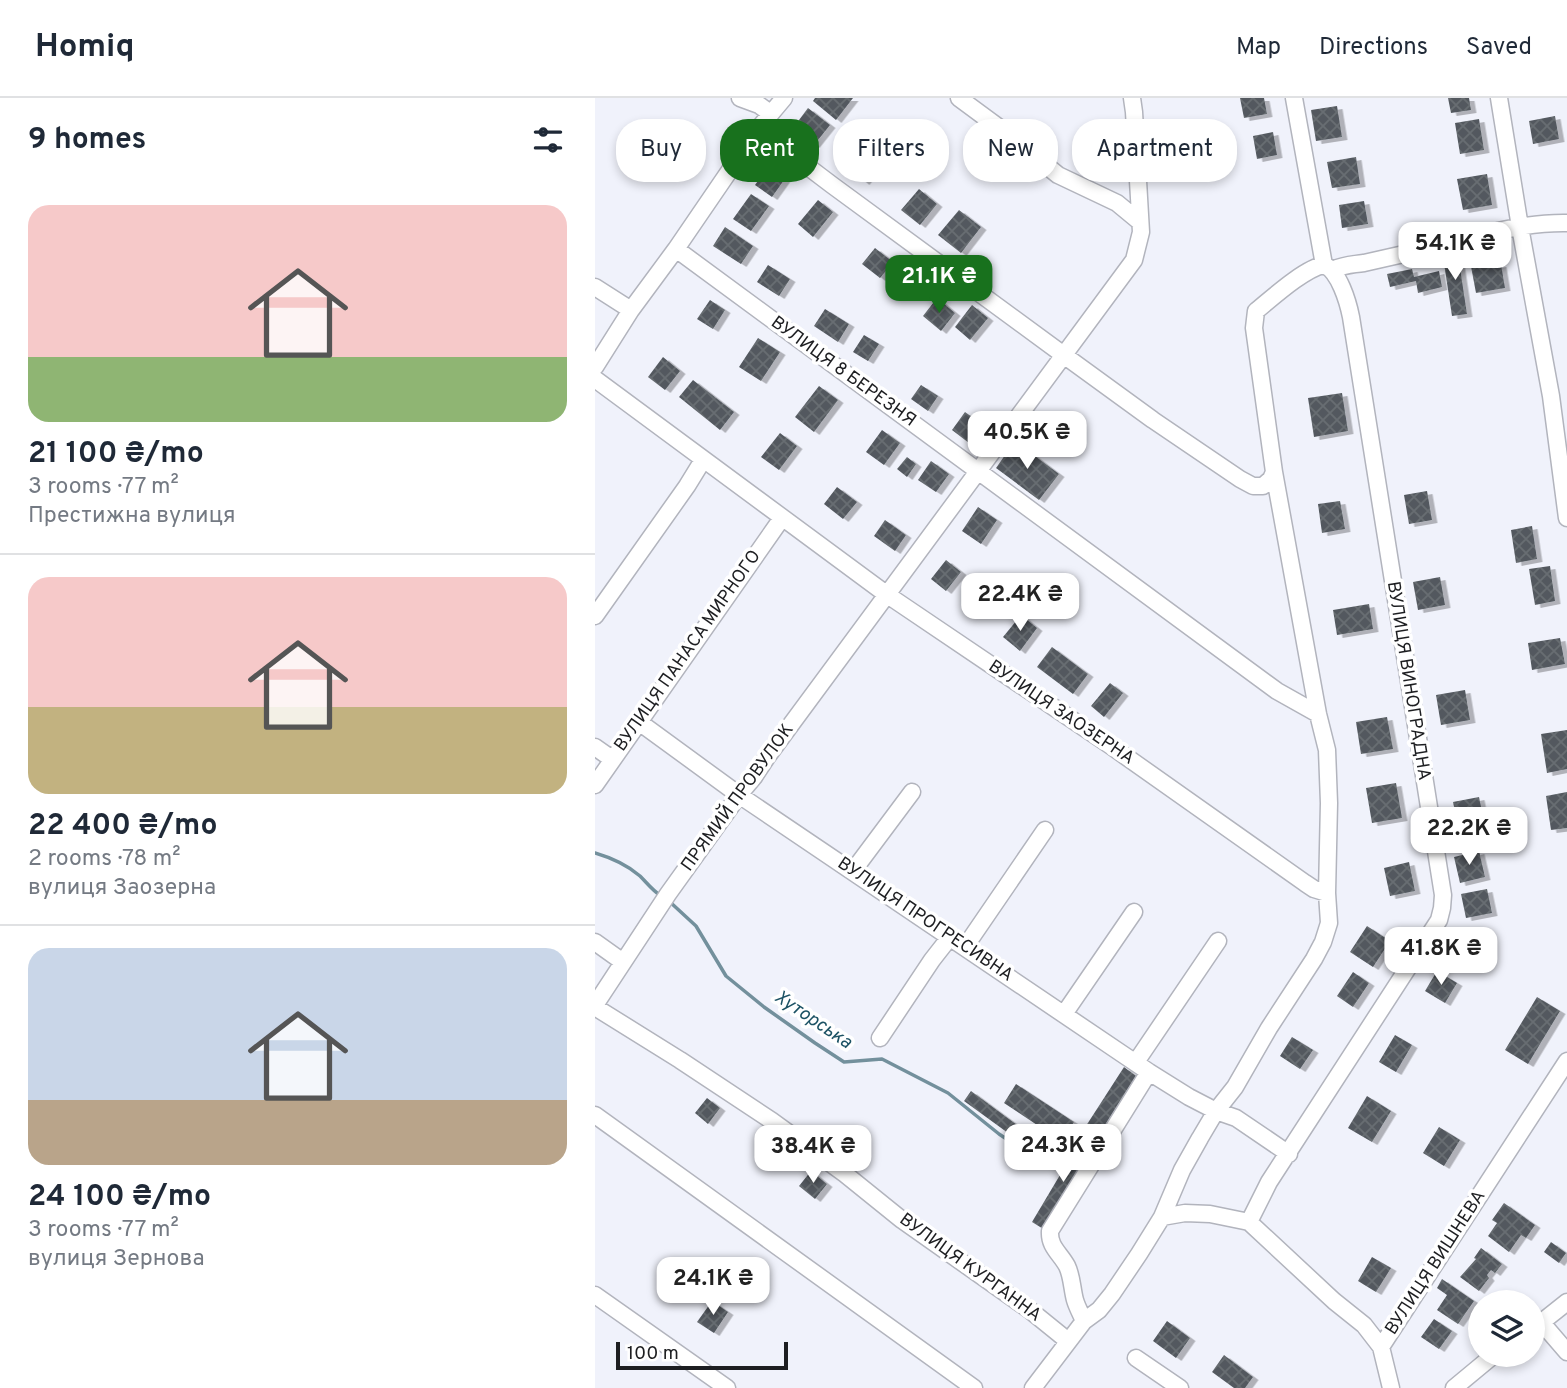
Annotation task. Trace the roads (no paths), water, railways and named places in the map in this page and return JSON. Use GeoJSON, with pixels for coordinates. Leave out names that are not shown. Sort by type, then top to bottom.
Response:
{"type":"FeatureCollection","features":[{"type":"Feature","properties":{"kind":"street"},"geometry":{"type":"LineString","coordinates":[[740,98],[770,113]]}},
{"type":"Feature","properties":{"kind":"street"},"geometry":{"type":"LineString","coordinates":[[766,119],[784,98]]}},
{"type":"Feature","properties":{"kind":"street"},"geometry":{"type":"LineString","coordinates":[[959,98],[1058,175],[1117,203],[1140,222]]}},
{"type":"Feature","properties":{"kind":"street","name":"ПРЯМИЙ ПРОВУЛОК"},"geometry":{"type":"LineString","coordinates":[[595,1006],[665,899],[739,795],[1134,260],[1141,232],[1132,98]]}},
{"type":"Feature","properties":{"kind":"street","name":"ВУЛИЦЯ ВИНОГРАДНА"},"geometry":{"type":"LineString","coordinates":[[1249,1222],[1269,1182],[1439,920],[1442,908],[1440,881],[1351,317],[1348,304],[1328,268],[1294,98]]}},
{"type":"Feature","properties":{"kind":"street"},"geometry":{"type":"LineString","coordinates":[[1499,98],[1551,396],[1567,518]]}},
{"type":"Feature","properties":{"kind":"street"},"geometry":{"type":"LineString","coordinates":[[819,174],[1153,420],[1240,479],[1253,486],[1263,486],[1271,479],[1274,471]]}},
{"type":"Feature","properties":{"kind":"street"},"geometry":{"type":"LineString","coordinates":[[595,367],[631,310],[722,182]]}},
{"type":"Feature","properties":{"kind":"street"},"geometry":{"type":"LineString","coordinates":[[1033,1388],[1084,1321],[1099,1310],[1112,1294],[1162,1217],[1182,1170],[1216,1111],[1235,1087],[1318,951],[1329,923],[1327,750],[1318,715],[1274,471],[1254,328],[1256,311],[1314,268],[1361,263],[1520,227],[1567,223]]}},
{"type":"Feature","properties":{"kind":"street","name":"ВУЛИЦЯ 8 БЕРЕЗНЯ"},"geometry":{"type":"LineString","coordinates":[[676,249],[1277,691],[1318,715]]}},
{"type":"Feature","properties":{"kind":"street"},"geometry":{"type":"LineString","coordinates":[[595,287],[631,310]]}},
{"type":"Feature","properties":{"kind":"street","name":"ВУЛИЦЯ ЗАОЗЕРНА"},"geometry":{"type":"LineString","coordinates":[[595,379],[886,594],[1111,746],[1304,883],[1327,893]]}},
{"type":"Feature","properties":{"kind":"street"},"geometry":{"type":"LineString","coordinates":[[595,616],[703,460]]}},
{"type":"Feature","properties":{"kind":"street","name":"ВУЛИЦЯ ПАНАСА МИРНОГО"},"geometry":{"type":"LineString","coordinates":[[595,785],[782,518]]}},
{"type":"Feature","properties":{"kind":"street","name":"ВУЛИЦЯ ПРОГРЕСИВНА"},"geometry":{"type":"LineString","coordinates":[[639,722],[739,795],[1188,1097],[1236,1118],[1289,1154]]}},
{"type":"Feature","properties":{"kind":"street"},"geometry":{"type":"LineString","coordinates":[[595,747],[613,759]]}},
{"type":"Feature","properties":{"kind":"street"},"geometry":{"type":"LineString","coordinates":[[853,871],[912,792]]}},
{"type":"Feature","properties":{"kind":"street"},"geometry":{"type":"LineString","coordinates":[[965,947],[1045,830]]}},
{"type":"Feature","properties":{"kind":"street"},"geometry":{"type":"LineString","coordinates":[[1065,1014],[1133,912]]}},
{"type":"Feature","properties":{"kind":"street"},"geometry":{"type":"LineString","coordinates":[[880,1038],[950,937]]}},
{"type":"Feature","properties":{"kind":"street"},"geometry":{"type":"LineString","coordinates":[[1084,1321],[1075,1301],[1067,1266],[1053,1248],[1050,1231],[1218,941]]}},
{"type":"Feature","properties":{"kind":"street"},"geometry":{"type":"LineString","coordinates":[[595,942],[623,962]]}},
{"type":"Feature","properties":{"kind":"street","name":"ВУЛИЦЯ КУРГАННА"},"geometry":{"type":"LineString","coordinates":[[595,1006],[772,1121],[1068,1341]]}},
{"type":"Feature","properties":{"kind":"street","name":"ВУЛИЦЯ ВИШНЕВА"},"geometry":{"type":"LineString","coordinates":[[1249,1222],[1334,1301],[1364,1325],[1381,1347],[1567,1061]]}},
{"type":"Feature","properties":{"kind":"street"},"geometry":{"type":"LineString","coordinates":[[595,1115],[974,1388]]}},
{"type":"Feature","properties":{"kind":"street"},"geometry":{"type":"LineString","coordinates":[[1162,1217],[1185,1213],[1210,1214],[1249,1222]]}},
{"type":"Feature","properties":{"kind":"street"},"geometry":{"type":"LineString","coordinates":[[595,1296],[727,1388]]}},
{"type":"Feature","properties":{"kind":"street"},"geometry":{"type":"LineString","coordinates":[[1545,1320],[1567,1302]]}},
{"type":"Feature","properties":{"kind":"street"},"geometry":{"type":"LineString","coordinates":[[1545,1333],[1567,1352]]}},
{"type":"Feature","properties":{"kind":"street"},"geometry":{"type":"LineString","coordinates":[[1381,1347],[1391,1388]]}},
{"type":"Feature","properties":{"kind":"street"},"geometry":{"type":"LineString","coordinates":[[1136,1358],[1180,1388]]}},
{"type":"Feature","properties":{"kind":"street"},"geometry":{"type":"LineString","coordinates":[[1454,1388],[1479,1367]]}},
{"type":"Feature","properties":{"kind":"waterway","name":"Хуторська"},"geometry":{"type":"LineString","coordinates":[[595,853],[629,868],[661,896]]}},
{"type":"Feature","properties":{"kind":"waterway","name":"Хуторська"},"geometry":{"type":"LineString","coordinates":[[670,902],[696,926],[726,976],[815,1043],[844,1062],[882,1059],[948,1093],[999,1134],[1046,1165]]}}]}
